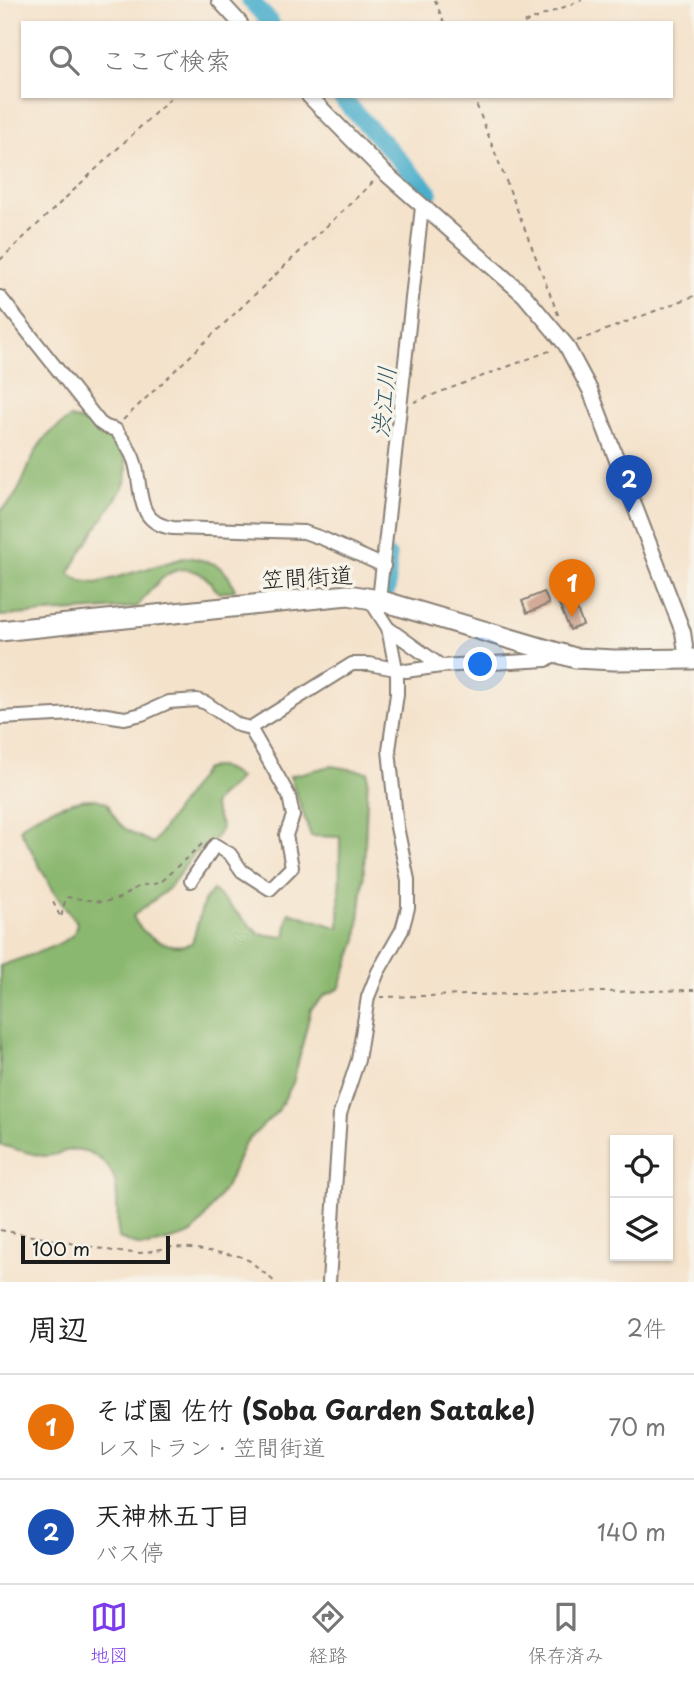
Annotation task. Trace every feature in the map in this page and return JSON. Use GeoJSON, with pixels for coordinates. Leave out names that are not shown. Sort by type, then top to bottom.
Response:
{"type":"FeatureCollection","features":[{"type":"Feature","properties":{"kind":"main road","name":"笠間街道"},"geometry":{"type":"LineString","coordinates":[[0,631],[315,597],[373,598],[555,654],[592,660],[690,659]]}},
{"type":"Feature","properties":{"kind":"street"},"geometry":{"type":"LineString","coordinates":[[219,0],[238,21]]}},
{"type":"Feature","properties":{"kind":"street"},"geometry":{"type":"LineString","coordinates":[[312,98],[384,172],[524,295],[566,345],[590,390],[679,621],[690,659]]}},
{"type":"Feature","properties":{"kind":"street"},"geometry":{"type":"LineString","coordinates":[[329,1282],[340,1114],[358,1060],[368,998],[385,957],[402,930],[408,908],[408,880],[397,827],[390,750],[397,694],[396,668],[388,628],[373,598],[384,566],[422,207]]}},
{"type":"Feature","properties":{"kind":"street"},"geometry":{"type":"LineString","coordinates":[[0,297],[100,423],[114,428],[135,463],[143,508],[158,525],[173,528],[311,533],[384,566]]}},
{"type":"Feature","properties":{"kind":"street"},"geometry":{"type":"LineString","coordinates":[[388,628],[441,666]]}},
{"type":"Feature","properties":{"kind":"street"},"geometry":{"type":"LineString","coordinates":[[250,729],[352,664],[406,671],[441,666],[546,660],[555,654]]}},
{"type":"Feature","properties":{"kind":"street"},"geometry":{"type":"LineString","coordinates":[[0,718],[93,713],[125,718],[169,702],[197,700],[206,703],[238,725],[250,729],[289,796],[293,816],[286,835],[292,867],[270,889],[238,868],[225,849],[213,846],[191,881]]}},
{"type":"Feature","properties":{"kind":"path"},"geometry":{"type":"LineString","coordinates":[[435,0],[443,21]]}},
{"type":"Feature","properties":{"kind":"path"},"geometry":{"type":"LineString","coordinates":[[529,21],[582,0]]}},
{"type":"Feature","properties":{"kind":"path"},"geometry":{"type":"LineString","coordinates":[[0,260],[171,98]]}},
{"type":"Feature","properties":{"kind":"path"},"geometry":{"type":"LineString","coordinates":[[474,98],[558,313],[558,322],[553,327]]}},
{"type":"Feature","properties":{"kind":"path"},"geometry":{"type":"LineString","coordinates":[[114,428],[384,172]]}},
{"type":"Feature","properties":{"kind":"path"},"geometry":{"type":"LineString","coordinates":[[414,402],[694,296]]}},
{"type":"Feature","properties":{"kind":"path"},"geometry":{"type":"LineString","coordinates":[[53,902],[61,918],[66,897],[104,902],[120,898],[139,886],[159,883],[198,846],[213,846]]}},
{"type":"Feature","properties":{"kind":"path"},"geometry":{"type":"LineString","coordinates":[[368,998],[694,990]]}},
{"type":"Feature","properties":{"kind":"path"},"geometry":{"type":"LineString","coordinates":[[0,1230],[118,1252],[141,1253],[182,1247],[239,1256],[250,1261],[275,1282]]}},
{"type":"Feature","properties":{"kind":"green space"},"geometry":{"type":"Polygon","coordinates":[[[70,418],[92,425],[112,438],[119,446],[127,467],[123,488],[69,573],[81,581],[97,583],[187,557],[223,569],[235,590],[219,593],[204,576],[193,570],[183,569],[165,576],[137,607],[0,616],[0,511],[18,490],[40,444],[70,418]]]}},
{"type":"Feature","properties":{"kind":"green space"},"geometry":{"type":"Polygon","coordinates":[[[331,766],[368,772],[364,871],[357,940],[339,989],[325,995],[311,1009],[293,1083],[278,1111],[244,1144],[229,1181],[202,1222],[192,1233],[148,1246],[140,1246],[119,1238],[116,1185],[107,1166],[96,1156],[70,1150],[43,1156],[0,1145],[0,966],[69,938],[74,933],[77,922],[53,889],[20,830],[33,818],[53,808],[94,799],[108,804],[116,819],[126,829],[153,843],[204,770],[222,768],[239,778],[213,805],[222,828],[214,840],[195,853],[168,889],[133,916],[137,923],[150,936],[166,944],[192,943],[204,901],[213,890],[259,934],[285,937],[289,912],[339,928],[340,837],[311,836],[290,776],[331,766]]]}},
{"type":"Feature","properties":{"kind":"building"},"geometry":{"type":"Polygon","coordinates":[[[544,592],[549,604],[527,613],[522,601],[544,592]]]}},
{"type":"Feature","properties":{"kind":"building"},"geometry":{"type":"Polygon","coordinates":[[[572,597],[583,625],[570,630],[558,602],[572,597]]]}},
{"type":"Feature","properties":{"kind":"waterway","name":"渋江川"},"geometry":{"type":"LineString","coordinates":[[250,0],[269,21]]}},
{"type":"Feature","properties":{"kind":"waterway","name":"渋江川"},"geometry":{"type":"LineString","coordinates":[[342,98],[429,192]]}},
{"type":"Feature","properties":{"kind":"waterway","name":"渋江川"},"geometry":{"type":"LineString","coordinates":[[387,589],[388,557]]}},
{"type":"Feature","properties":{"kind":"place","name":"天神林五丁目"},"geometry":{"type":"Point","coordinates":[629,513]}},
{"type":"Feature","properties":{"kind":"place","name":"そば園 佐竹 (Soba Garden Satake)"},"geometry":{"type":"Point","coordinates":[572,617]}}]}
